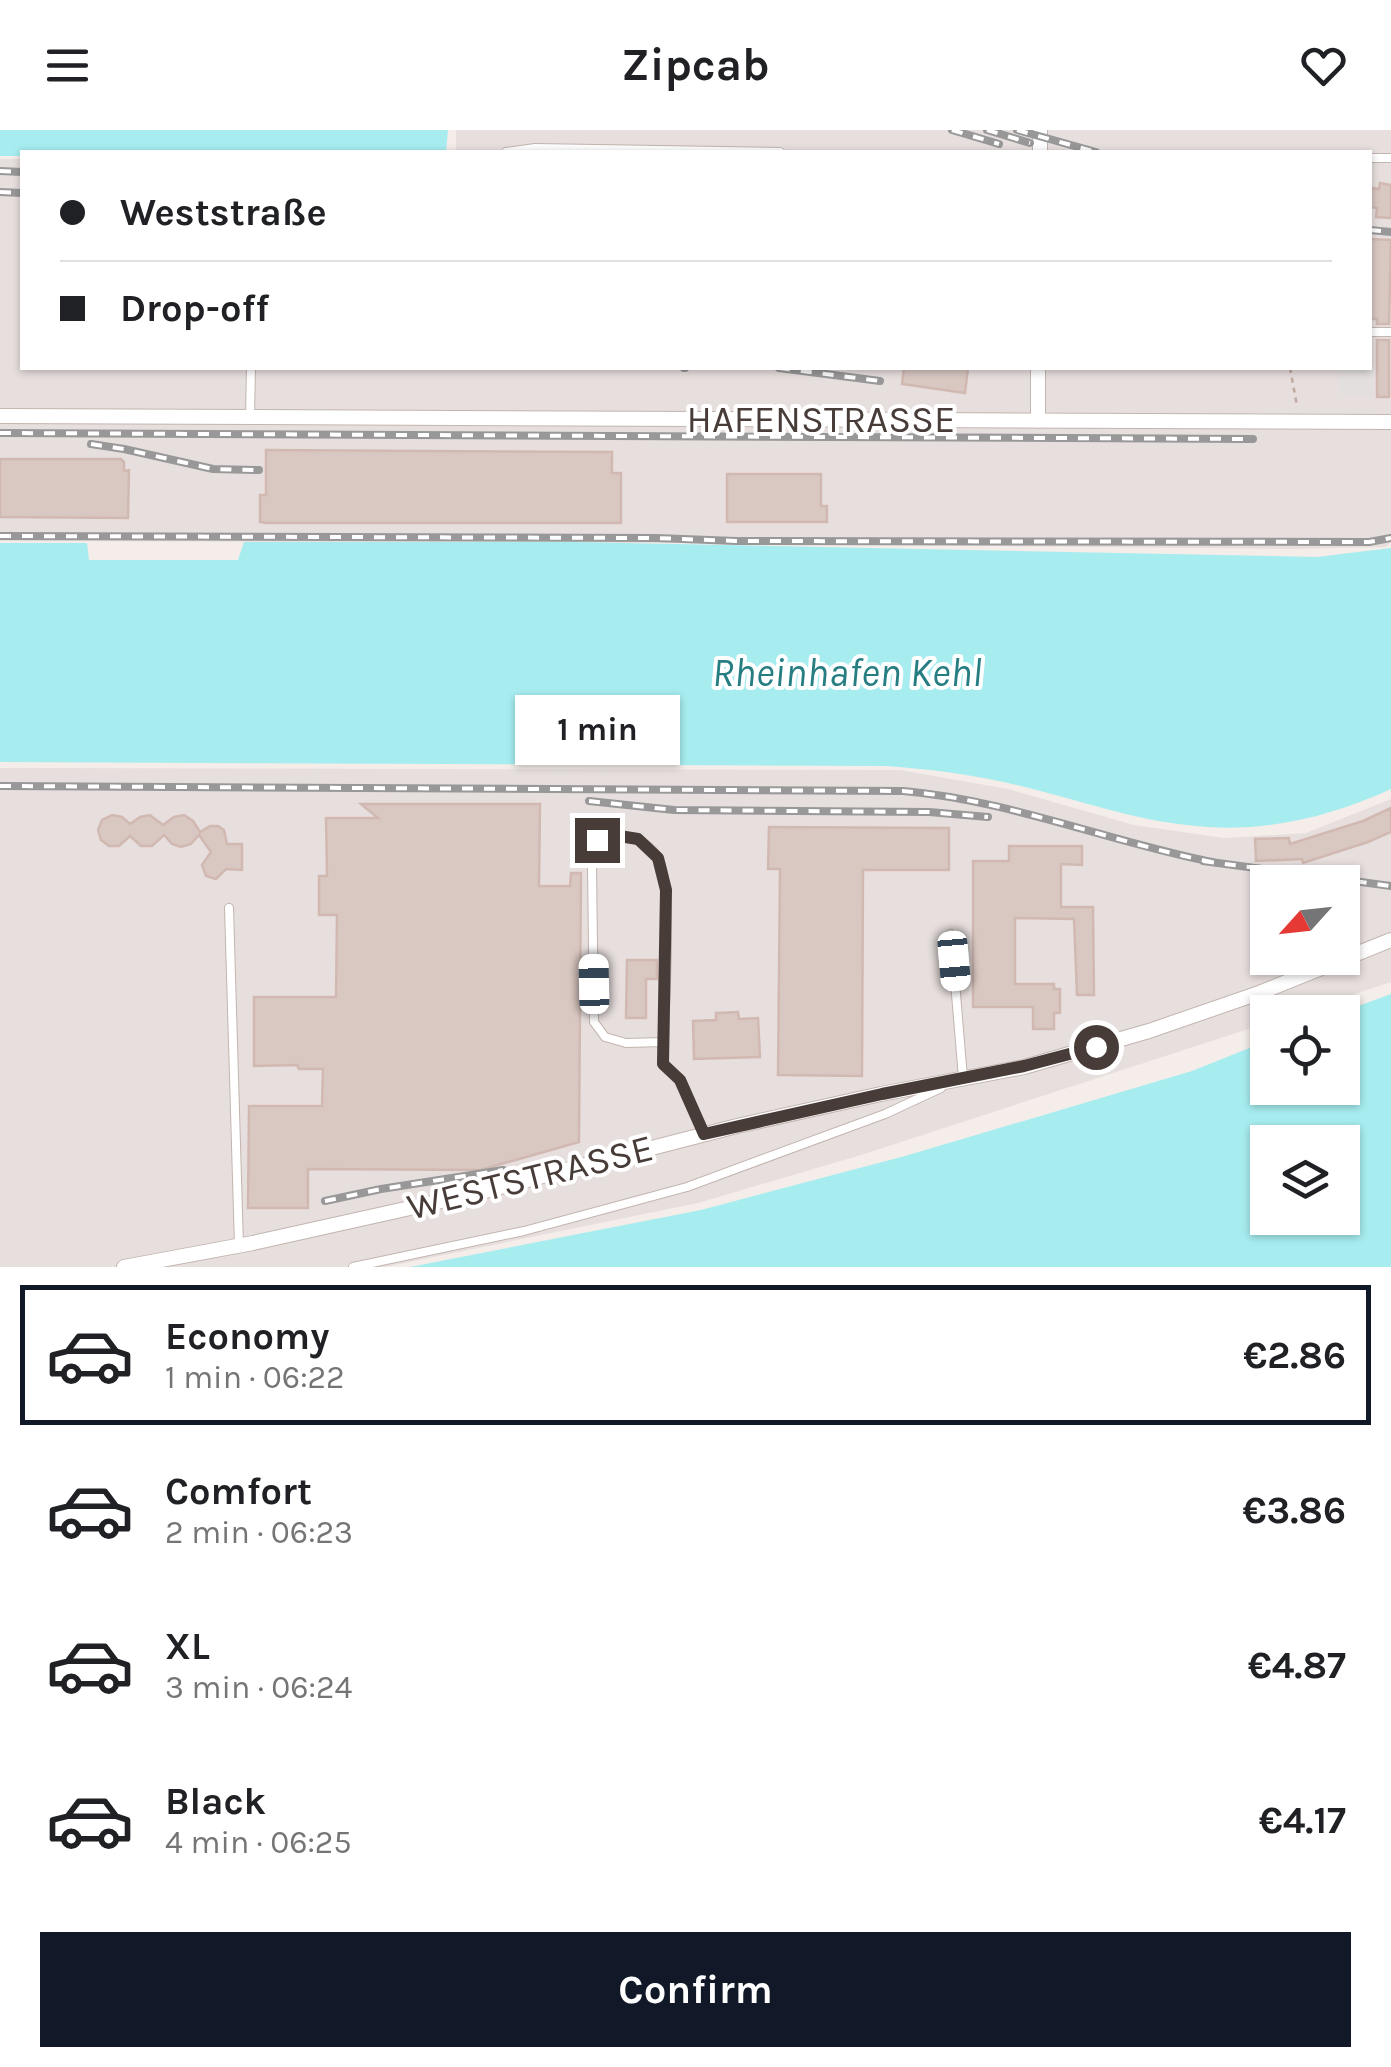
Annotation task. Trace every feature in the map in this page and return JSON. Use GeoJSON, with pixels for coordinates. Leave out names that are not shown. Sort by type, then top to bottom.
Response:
{"type":"FeatureCollection","features":[{"type":"Feature","properties":{"kind":"street"},"geometry":{"type":"LineString","coordinates":[[1038,370],[1038,421]]}},
{"type":"Feature","properties":{"kind":"street","name":"HAFENSTRASSE"},"geometry":{"type":"LineString","coordinates":[[0,416],[1391,422]]}},
{"type":"Feature","properties":{"kind":"street","name":"WESTSTRASSE"},"geometry":{"type":"LineString","coordinates":[[124,1267],[473,1194],[704,1134],[1024,1066],[1148,1031],[1259,993],[1391,940]]}},
{"type":"Feature","properties":{"kind":"lane"},"geometry":{"type":"LineString","coordinates":[[520,150],[658,150]]}},
{"type":"Feature","properties":{"kind":"lane"},"geometry":{"type":"LineString","coordinates":[[250,416],[251,370]]}},
{"type":"Feature","properties":{"kind":"lane"},"geometry":{"type":"LineString","coordinates":[[664,1042],[626,1043],[605,1036],[594,1022],[592,867],[597,840],[613,835],[638,839],[658,858],[666,890],[664,1042],[663,1064],[680,1080],[704,1134]]}},
{"type":"Feature","properties":{"kind":"lane"},"geometry":{"type":"LineString","coordinates":[[229,908],[239,1246]]}},
{"type":"Feature","properties":{"kind":"lane"},"geometry":{"type":"LineString","coordinates":[[352,1267],[524,1231],[687,1187],[884,1114],[963,1078],[951,934]]}},
{"type":"Feature","properties":{"kind":"path"},"geometry":{"type":"LineString","coordinates":[[1290,370],[1300,422]]}},
{"type":"Feature","properties":{"kind":"shaded area"},"geometry":{"type":"Polygon","coordinates":[[[456,130],[1391,130],[1391,542],[1386,547],[1292,549],[0,541],[0,159],[20,159],[20,370],[1372,370],[1372,150],[456,150],[456,130]]]}},
{"type":"Feature","properties":{"kind":"shaded area"},"geometry":{"type":"Polygon","coordinates":[[[1374,349],[1374,397],[1339,396],[1338,370],[1372,370],[1374,349]]]}},
{"type":"Feature","properties":{"kind":"shaded area"},"geometry":{"type":"Polygon","coordinates":[[[0,768],[900,770],[1008,789],[1134,825],[1224,838],[1306,833],[1391,799],[1391,982],[1352,995],[1250,995],[1250,1029],[861,1155],[698,1203],[385,1267],[0,1267],[0,768]]]}},
{"type":"Feature","properties":{"kind":"water"},"geometry":{"type":"Polygon","coordinates":[[[0,130],[448,130],[446,150],[20,150],[20,156],[0,156],[0,130]]]}},
{"type":"Feature","properties":{"kind":"water","name":"Rheinhafen Kehl"},"geometry":{"type":"Polygon","coordinates":[[[244,542],[573,542],[1317,557],[1391,548],[1391,789],[1344,808],[1296,821],[1221,828],[1148,819],[978,777],[886,766],[0,762],[0,543],[87,543],[89,560],[238,560],[244,542]]]}},
{"type":"Feature","properties":{"kind":"water"},"geometry":{"type":"Polygon","coordinates":[[[1391,994],[1391,1267],[410,1267],[701,1210],[905,1156],[1192,1071],[1250,1048],[1250,1105],[1360,1105],[1360,1005],[1391,994]]]}},
{"type":"Feature","properties":{"kind":"building"},"geometry":{"type":"Polygon","coordinates":[[[1380,183],[1391,185],[1391,218],[1376,217],[1372,188],[1379,189],[1380,183]]]}},
{"type":"Feature","properties":{"kind":"building"},"geometry":{"type":"Polygon","coordinates":[[[1372,239],[1391,240],[1389,324],[1377,324],[1377,319],[1372,319],[1372,239]]]}},
{"type":"Feature","properties":{"kind":"building"},"geometry":{"type":"Polygon","coordinates":[[[1377,340],[1389,340],[1389,397],[1377,397],[1377,340]]]}},
{"type":"Feature","properties":{"kind":"building"},"geometry":{"type":"Polygon","coordinates":[[[904,370],[968,370],[965,393],[902,384],[904,370]]]}},
{"type":"Feature","properties":{"kind":"building"},"geometry":{"type":"Polygon","coordinates":[[[266,450],[612,452],[612,473],[621,473],[621,523],[260,522],[260,495],[266,495],[266,450]]]}},
{"type":"Feature","properties":{"kind":"building"},"geometry":{"type":"Polygon","coordinates":[[[0,459],[121,459],[124,471],[129,470],[128,518],[0,517],[0,459]]]}},
{"type":"Feature","properties":{"kind":"building"},"geometry":{"type":"Polygon","coordinates":[[[727,474],[821,474],[821,506],[827,506],[827,522],[727,522],[727,474]]]}},
{"type":"Feature","properties":{"kind":"building"},"geometry":{"type":"Polygon","coordinates":[[[361,804],[540,804],[539,886],[570,886],[571,873],[581,873],[579,1142],[480,1170],[308,1169],[308,1208],[248,1208],[249,1106],[322,1106],[323,1069],[254,1066],[254,997],[336,997],[337,915],[319,915],[319,876],[327,876],[326,818],[378,818],[361,804]]]}},
{"type":"Feature","properties":{"kind":"building"},"geometry":{"type":"Polygon","coordinates":[[[1391,808],[1391,832],[1368,842],[1303,863],[1302,859],[1256,861],[1255,839],[1289,838],[1290,844],[1391,808]]]}},
{"type":"Feature","properties":{"kind":"building"},"geometry":{"type":"Polygon","coordinates":[[[112,815],[130,824],[150,815],[163,825],[184,815],[200,832],[218,826],[224,830],[227,844],[242,844],[242,870],[226,869],[216,879],[206,876],[202,865],[211,852],[199,835],[191,844],[181,847],[164,835],[152,846],[141,846],[130,836],[119,846],[109,846],[101,840],[98,830],[102,820],[112,815]]]}},
{"type":"Feature","properties":{"kind":"building"},"geometry":{"type":"Polygon","coordinates":[[[769,827],[949,828],[949,870],[863,870],[862,1076],[778,1075],[780,869],[768,869],[769,827]]]}},
{"type":"Feature","properties":{"kind":"building"},"geometry":{"type":"Polygon","coordinates":[[[1009,846],[1082,846],[1082,865],[1061,864],[1061,907],[1093,907],[1094,995],[1077,995],[1074,919],[1015,918],[1015,984],[1054,984],[1054,989],[1060,989],[1060,1013],[1054,1013],[1054,1029],[1033,1029],[1033,1007],[973,1007],[973,861],[1009,861],[1009,846]]]}},
{"type":"Feature","properties":{"kind":"building"},"geometry":{"type":"Polygon","coordinates":[[[627,960],[657,960],[657,979],[646,979],[646,1018],[626,1018],[627,960]]]}},
{"type":"Feature","properties":{"kind":"building"},"geometry":{"type":"Polygon","coordinates":[[[738,1012],[739,1019],[758,1018],[760,1057],[694,1059],[693,1021],[716,1020],[716,1013],[738,1012]]]}},
{"type":"Feature","properties":{"kind":"railway"},"geometry":{"type":"LineString","coordinates":[[952,130],[999,144]]}},
{"type":"Feature","properties":{"kind":"railway"},"geometry":{"type":"LineString","coordinates":[[987,130],[1030,143]]}},
{"type":"Feature","properties":{"kind":"railway"},"geometry":{"type":"LineString","coordinates":[[1017,130],[1089,150]]}},
{"type":"Feature","properties":{"kind":"railway"},"geometry":{"type":"LineString","coordinates":[[0,171],[20,172]]}},
{"type":"Feature","properties":{"kind":"railway"},"geometry":{"type":"LineString","coordinates":[[0,192],[20,193]]}},
{"type":"Feature","properties":{"kind":"railway"},"geometry":{"type":"LineString","coordinates":[[1372,230],[1391,232]]}},
{"type":"Feature","properties":{"kind":"railway"},"geometry":{"type":"LineString","coordinates":[[795,370],[880,381]]}},
{"type":"Feature","properties":{"kind":"railway"},"geometry":{"type":"LineString","coordinates":[[0,433],[1253,439]]}},
{"type":"Feature","properties":{"kind":"railway"},"geometry":{"type":"LineString","coordinates":[[91,444],[213,469],[259,470]]}},
{"type":"Feature","properties":{"kind":"railway"},"geometry":{"type":"LineString","coordinates":[[0,536],[1369,542],[1391,538]]}},
{"type":"Feature","properties":{"kind":"railway"},"geometry":{"type":"LineString","coordinates":[[0,786],[903,791],[1022,812],[1217,863]]}},
{"type":"Feature","properties":{"kind":"railway"},"geometry":{"type":"LineString","coordinates":[[589,801],[674,810],[929,812],[988,817]]}},
{"type":"Feature","properties":{"kind":"railway"},"geometry":{"type":"LineString","coordinates":[[1203,861],[1391,886]]}},
{"type":"Feature","properties":{"kind":"railway"},"geometry":{"type":"LineString","coordinates":[[325,1201],[503,1170]]}},
{"type":"Feature","properties":{"kind":"route"},"geometry":{"type":"LineString","coordinates":[[597,840],[613,835],[638,839],[658,858],[666,890],[663,1064],[680,1080],[704,1134],[1096,1047]]}}]}
